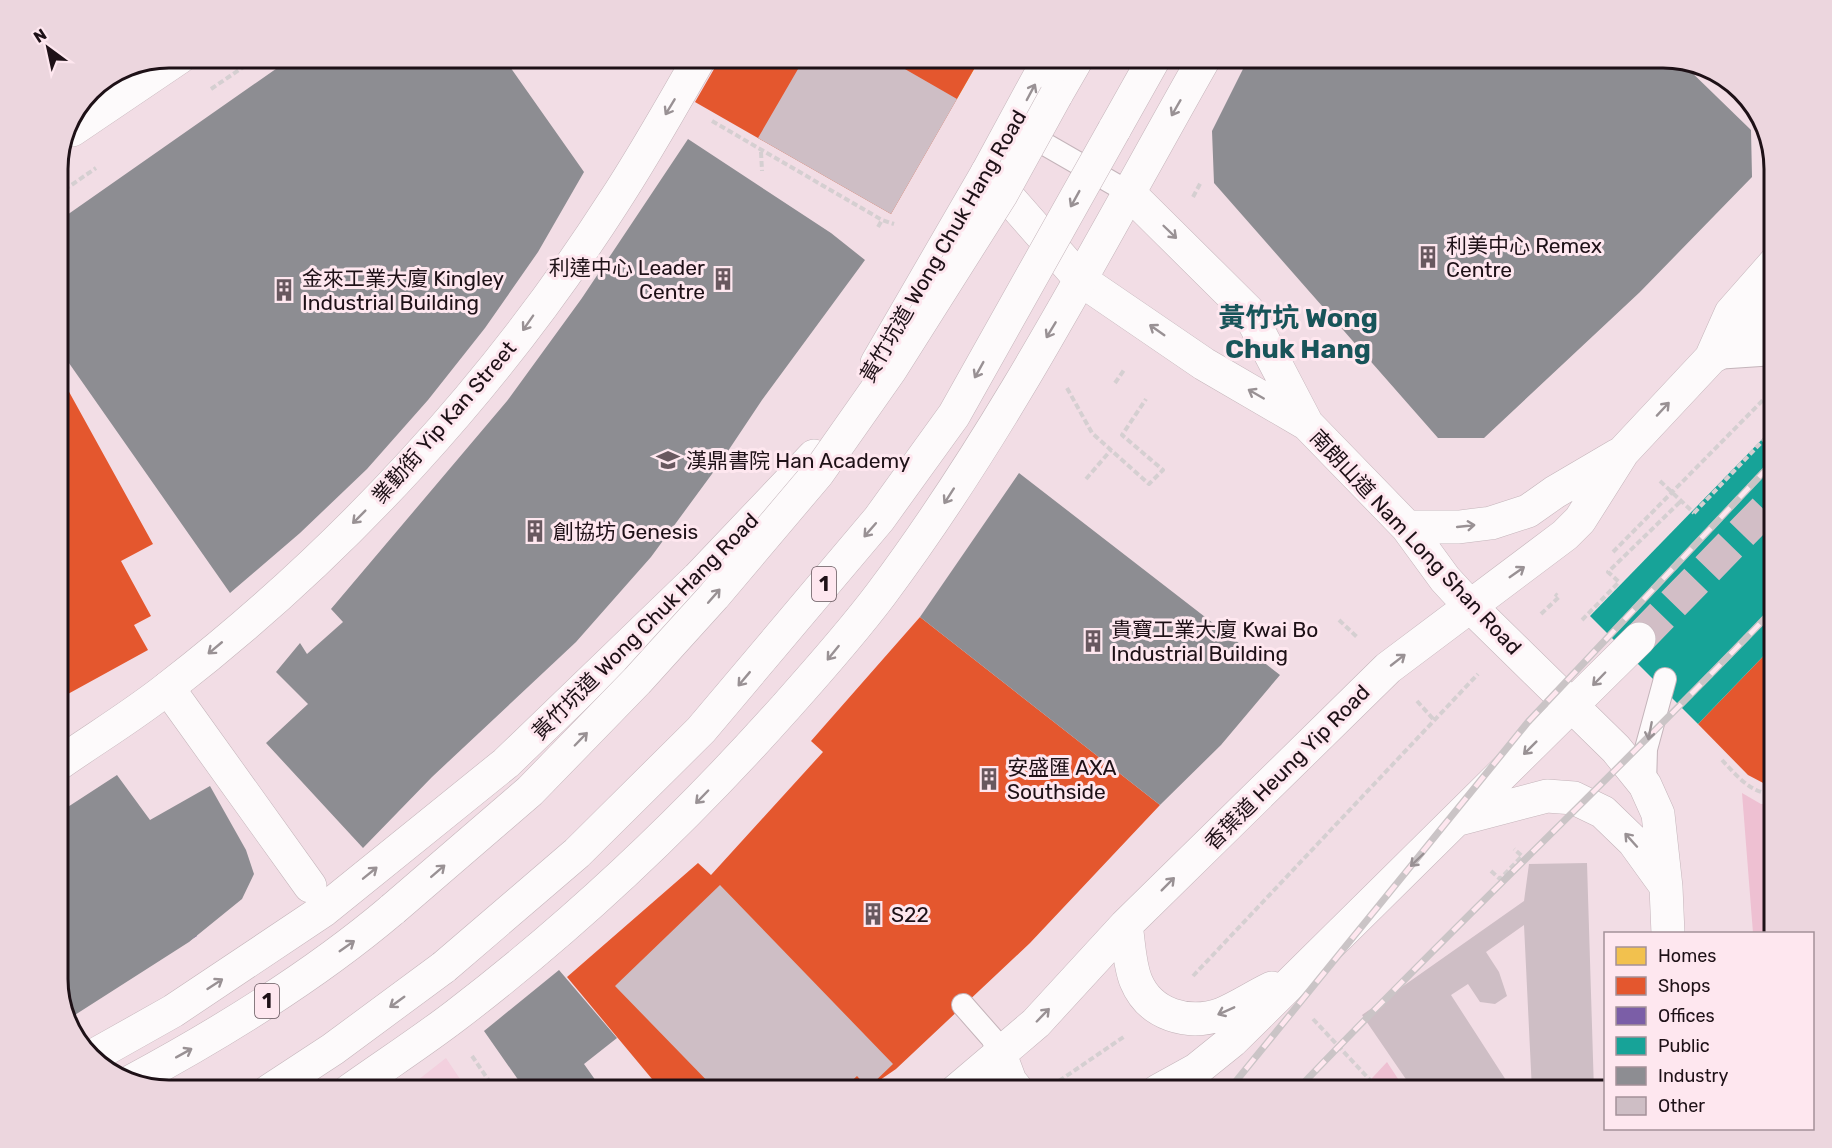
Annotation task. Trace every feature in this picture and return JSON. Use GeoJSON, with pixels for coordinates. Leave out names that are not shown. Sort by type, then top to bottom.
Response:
{"type":"FeatureCollection","features":[{"type":"Feature","properties":{"kind":"main road"},"geometry":{"type":"LineString","coordinates":[[77,127],[163,68]]}},
{"type":"Feature","properties":{"kind":"main road","name":"業勤街 Yip Kan Street"},"geometry":{"type":"LineString","coordinates":[[68,757],[168,688],[294,581],[419,456],[518,338],[613,204],[693,68]]}},
{"type":"Feature","properties":{"kind":"main road","name":"黃竹坑道 Wong Chuk Hang Road"},"geometry":{"type":"LineString","coordinates":[[99,1053],[173,1011],[324,910],[506,763],[698,578],[812,459],[869,378],[987,173],[1044,68]]}},
{"type":"Feature","properties":{"kind":"main road","name":"1"},"geometry":{"type":"LineString","coordinates":[[141,1076],[198,1046],[364,933],[530,791],[638,681],[714,596],[818,473],[891,369],[1000,195],[1072,68]]}},
{"type":"Feature","properties":{"kind":"main road","name":"1"},"geometry":{"type":"LineString","coordinates":[[285,1080],[444,967],[577,853],[702,730],[879,519],[954,415],[1149,68]]}},
{"type":"Feature","properties":{"kind":"main road"},"geometry":{"type":"LineString","coordinates":[[365,1080],[453,1018],[525,960],[605,890],[689,810],[758,737],[879,596],[924,534],[983,442],[1081,280],[1199,68]]}},
{"type":"Feature","properties":{"kind":"main road","name":"南朗山道 Nam Long Shan Road"},"geometry":{"type":"LineString","coordinates":[[987,173],[1081,280],[1204,364],[1307,424],[1407,527],[1444,579],[1616,749],[1645,785],[1658,814],[1666,887],[1668,932]]}},
{"type":"Feature","properties":{"kind":"main road","name":"南朗山道 Nam Long Shan Road"},"geometry":{"type":"LineString","coordinates":[[1128,192],[1248,311],[1307,424]]}},
{"type":"Feature","properties":{"kind":"main road","name":"香葉道 Heung Yip Road"},"geometry":{"type":"LineString","coordinates":[[1711,358],[1731,313],[1764,276]]}},
{"type":"Feature","properties":{"kind":"main road","name":"香葉道 Heung Yip Road"},"geometry":{"type":"LineString","coordinates":[[969,1080],[1000,1054],[1090,967],[1126,925],[1388,668],[1565,535],[1580,520],[1623,452],[1711,358],[1755,331],[1764,321]]}},
{"type":"Feature","properties":{"kind":"main road","name":"香葉道 Heung Yip Road"},"geometry":{"type":"LineString","coordinates":[[1407,527],[1459,527],[1491,523],[1528,511],[1555,492],[1623,452]]}},
{"type":"Feature","properties":{"kind":"main road"},"geometry":{"type":"LineString","coordinates":[[1178,1080],[1196,1070],[1232,1041],[1639,639]]}},
{"type":"Feature","properties":{"kind":"main road"},"geometry":{"type":"LineString","coordinates":[[168,688],[310,886]]}},
{"type":"Feature","properties":{"kind":"main road"},"geometry":{"type":"LineString","coordinates":[[1459,819],[1547,796],[1574,798],[1603,812],[1634,842],[1666,887]]}},
{"type":"Feature","properties":{"kind":"main road"},"geometry":{"type":"LineString","coordinates":[[1126,925],[1136,980],[1148,1001],[1160,1011],[1188,1020],[1221,1014],[1297,975]]}},
{"type":"Feature","properties":{"kind":"main road"},"geometry":{"type":"LineString","coordinates":[[1000,1054],[1010,1080]]}},
{"type":"Feature","properties":{"kind":"lane","name":"南朗山道 Nam Long Shan Road"},"geometry":{"type":"LineString","coordinates":[[1012,126],[1128,192]]}},
{"type":"Feature","properties":{"kind":"lane"},"geometry":{"type":"LineString","coordinates":[[1711,358],[1764,355]]}},
{"type":"Feature","properties":{"kind":"lane"},"geometry":{"type":"LineString","coordinates":[[1645,785],[1646,748],[1665,679]]}},
{"type":"Feature","properties":{"kind":"lane"},"geometry":{"type":"LineString","coordinates":[[963,1005],[992,1038],[1000,1054]]}},
{"type":"Feature","properties":{"kind":"path"},"geometry":{"type":"LineString","coordinates":[[704,117],[882,220],[894,224]]}},
{"type":"Feature","properties":{"kind":"path"},"geometry":{"type":"LineString","coordinates":[[760,151],[762,171]]}},
{"type":"Feature","properties":{"kind":"path"},"geometry":{"type":"LineString","coordinates":[[1191,201],[1201,182]]}},
{"type":"Feature","properties":{"kind":"path"},"geometry":{"type":"LineString","coordinates":[[878,227],[882,220]]}},
{"type":"Feature","properties":{"kind":"path"},"geometry":{"type":"LineString","coordinates":[[1115,384],[1124,370]]}},
{"type":"Feature","properties":{"kind":"path"},"geometry":{"type":"LineString","coordinates":[[1066,387],[1092,433],[1149,484],[1163,470],[1122,435],[1146,399]]}},
{"type":"Feature","properties":{"kind":"path"},"geometry":{"type":"LineString","coordinates":[[1613,552],[1764,400]]}},
{"type":"Feature","properties":{"kind":"path"},"geometry":{"type":"LineString","coordinates":[[1660,481],[1693,512],[1764,439]]}},
{"type":"Feature","properties":{"kind":"path"},"geometry":{"type":"LineString","coordinates":[[1086,479],[1111,450]]}},
{"type":"Feature","properties":{"kind":"path"},"geometry":{"type":"LineString","coordinates":[[1581,620],[1619,582],[1608,572],[1681,501]]}},
{"type":"Feature","properties":{"kind":"path"},"geometry":{"type":"LineString","coordinates":[[1541,614],[1559,597]]}},
{"type":"Feature","properties":{"kind":"path"},"geometry":{"type":"LineString","coordinates":[[1059,1080],[1160,1011],[1479,673]]}},
{"type":"Feature","properties":{"kind":"path"},"geometry":{"type":"LineString","coordinates":[[1722,760],[1743,783],[1764,793]]}},
{"type":"Feature","properties":{"kind":"path"},"geometry":{"type":"LineString","coordinates":[[1491,871],[1500,879],[1522,856],[1509,844]]}},
{"type":"Feature","properties":{"kind":"path"},"geometry":{"type":"LineString","coordinates":[[1326,1036],[1370,1080]]}},
{"type":"Feature","properties":{"kind":"path"},"geometry":{"type":"LineString","coordinates":[[465,1047],[488,1080]]}},
{"type":"Feature","properties":{"kind":"shaded area"},"geometry":{"type":"Polygon","coordinates":[[[1742,793],[1764,804],[1764,932],[1753,932],[1742,793]]]}},
{"type":"Feature","properties":{"kind":"shaded area"},"geometry":{"type":"Polygon","coordinates":[[[446,1058],[461,1080],[418,1080],[446,1058]]]}},
{"type":"Feature","properties":{"kind":"shaded area"},"geometry":{"type":"Polygon","coordinates":[[[1387,1062],[1399,1080],[1370,1080],[1387,1062]]]}},
{"type":"Feature","properties":{"kind":"building: Homes"},"geometry":{"type":"Polygon","coordinates":[[[903,68],[975,68],[957,99],[903,68]]]}},
{"type":"Feature","properties":{"kind":"building: Shops"},"geometry":{"type":"Polygon","coordinates":[[[715,68],[975,68],[891,214],[695,102],[715,68]]]}},
{"type":"Feature","properties":{"kind":"building: Shops"},"geometry":{"type":"Polygon","coordinates":[[[68,390],[153,544],[121,561],[151,616],[134,625],[148,650],[68,694],[68,390]]]}},
{"type":"Feature","properties":{"kind":"building: Shops"},"geometry":{"type":"Polygon","coordinates":[[[920,617],[1160,805],[1030,943],[896,1069],[880,1080],[653,1080],[567,977],[698,863],[711,875],[823,752],[811,741],[920,617]]]}},
{"type":"Feature","properties":{"kind":"building: Shops"},"geometry":{"type":"Polygon","coordinates":[[[1764,655],[1764,783],[1748,775],[1698,724],[1764,655]]]}},
{"type":"Feature","properties":{"kind":"building: Offices"},"geometry":{"type":"Polygon","coordinates":[[[132,817],[197,936],[73,1011],[68,986],[68,849],[132,817]]]}},
{"type":"Feature","properties":{"kind":"building: Public"},"geometry":{"type":"Polygon","coordinates":[[[1764,437],[1764,655],[1698,724],[1590,616],[1764,437]]]}},
{"type":"Feature","properties":{"kind":"building: Industry","name":"金來工業大廈 Kingley Industrial Building"},"geometry":{"type":"Polygon","coordinates":[[[277,68],[511,68],[584,172],[538,252],[485,328],[428,400],[367,469],[300,533],[230,593],[68,362],[68,214],[277,68]]]}},
{"type":"Feature","properties":{"kind":"building: Industry"},"geometry":{"type":"Polygon","coordinates":[[[1244,68],[1676,68],[1691,72],[1751,130],[1752,177],[1640,292],[1484,438],[1438,438],[1214,183],[1212,131],[1244,68]]]}},
{"type":"Feature","properties":{"kind":"building: Industry"},"geometry":{"type":"Polygon","coordinates":[[[688,139],[831,233],[865,260],[651,557],[576,642],[432,777],[363,848],[266,743],[308,704],[276,672],[300,643],[307,654],[343,622],[331,609],[507,401],[582,298],[688,139]]]}},
{"type":"Feature","properties":{"kind":"building: Industry","name":"貴寶工業大廈 Kwai Bo Industrial Building"},"geometry":{"type":"Polygon","coordinates":[[[1019,473],[1280,675],[1221,745],[1160,805],[920,617],[1019,473]]]}},
{"type":"Feature","properties":{"kind":"building: Industry"},"geometry":{"type":"Polygon","coordinates":[[[117,775],[150,820],[210,786],[246,850],[254,874],[242,899],[189,942],[74,1015],[68,986],[68,807],[117,775]]]}},
{"type":"Feature","properties":{"kind":"building: Industry"},"geometry":{"type":"Polygon","coordinates":[[[559,970],[617,1038],[584,1064],[595,1080],[518,1080],[484,1031],[559,970]]]}},
{"type":"Feature","properties":{"kind":"building: Other"},"geometry":{"type":"Polygon","coordinates":[[[799,68],[903,68],[957,99],[891,214],[758,138],[799,68]]]}},
{"type":"Feature","properties":{"kind":"building: Other"},"geometry":{"type":"Polygon","coordinates":[[[1587,863],[1594,1080],[1531,1080],[1524,925],[1486,952],[1499,972],[1507,996],[1495,1004],[1480,1002],[1468,984],[1451,995],[1506,1080],[1406,1080],[1362,1015],[1524,901],[1529,864],[1587,863]]]}},
{"type":"Feature","properties":{"kind":"building: Other"},"geometry":{"type":"Polygon","coordinates":[[[720,885],[893,1064],[876,1080],[861,1080],[857,1076],[853,1080],[706,1080],[615,986],[720,885]]]}},
{"type":"Feature","properties":{"kind":"tunnel"},"geometry":{"type":"LineString","coordinates":[[1639,639],[1764,510]]}},
{"type":"Feature","properties":{"kind":"railway"},"geometry":{"type":"LineString","coordinates":[[1237,1080],[1528,722],[1764,472]]}},
{"type":"Feature","properties":{"kind":"railway"},"geometry":{"type":"LineString","coordinates":[[1307,1080],[1764,619]]}},
{"type":"Feature","properties":{"kind":"place","name":"利美中心 Remex Centre"},"geometry":{"type":"Point","coordinates":[1428,257]}},
{"type":"Feature","properties":{"kind":"place","name":"利達中心 Leader Centre"},"geometry":{"type":"Point","coordinates":[723,279]}},
{"type":"Feature","properties":{"kind":"place","name":"金來工業大廈 Kingley Industrial Building"},"geometry":{"type":"Point","coordinates":[284,290]}},
{"type":"Feature","properties":{"kind":"place","name":"漢鼎書院 Han Academy"},"geometry":{"type":"Point","coordinates":[668,460]}},
{"type":"Feature","properties":{"kind":"place","name":"創協坊 Genesis"},"geometry":{"type":"Point","coordinates":[535,531]}},
{"type":"Feature","properties":{"kind":"place","name":"貴寶工業大廈 Kwai Bo Industrial Building"},"geometry":{"type":"Point","coordinates":[1093,641]}},
{"type":"Feature","properties":{"kind":"place","name":"安盛匯 AXA Southside"},"geometry":{"type":"Point","coordinates":[989,779]}},
{"type":"Feature","properties":{"kind":"place","name":"S22"},"geometry":{"type":"Point","coordinates":[873,914]}},
{"type":"Feature","properties":{"kind":"district","name":"黃竹坑 Wong Chuk Hang"},"geometry":{"type":"Point","coordinates":[1298,334]}}]}
